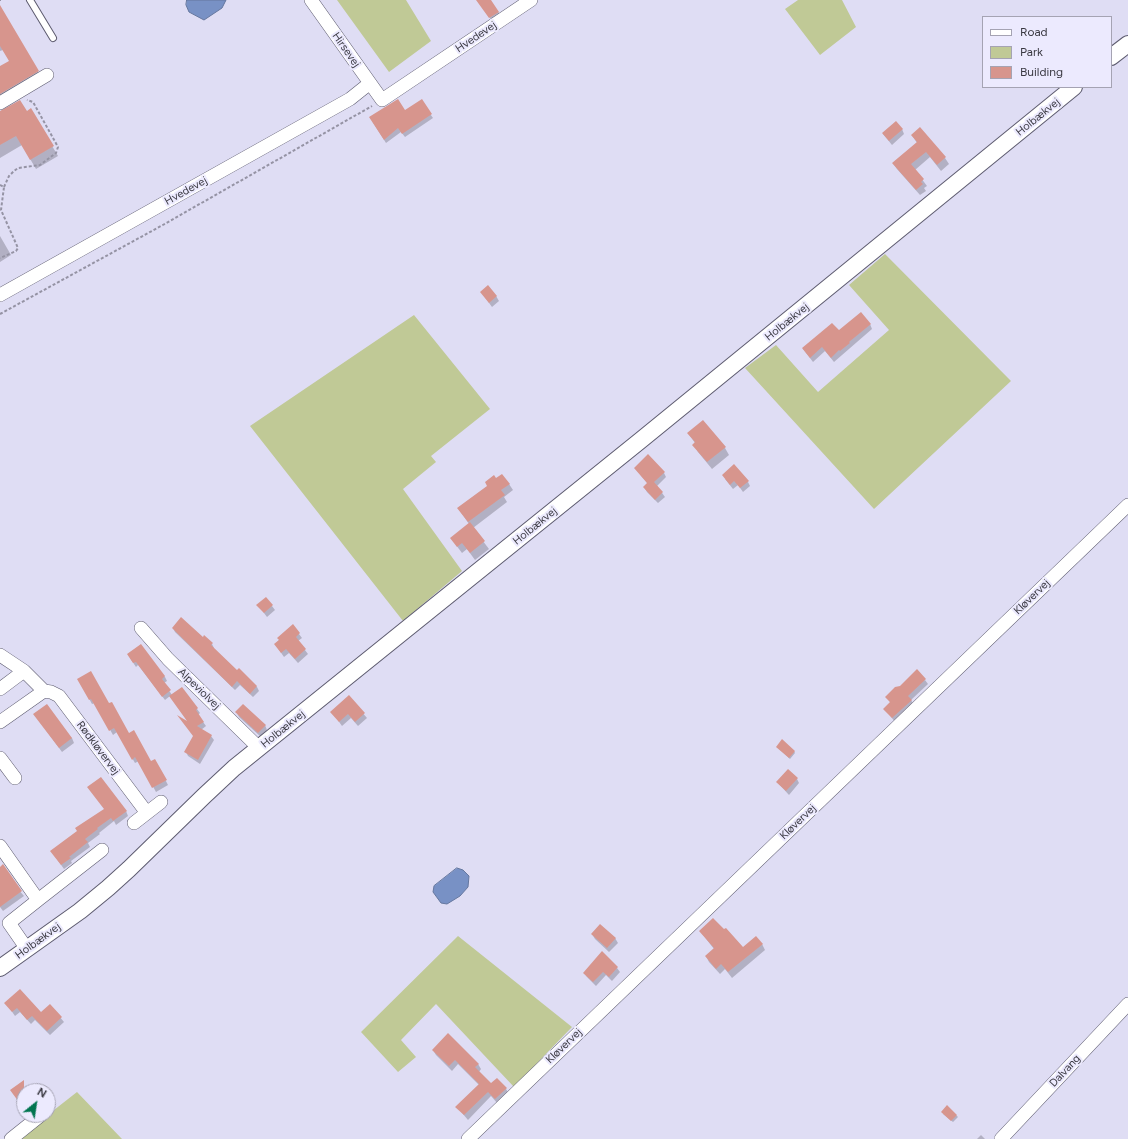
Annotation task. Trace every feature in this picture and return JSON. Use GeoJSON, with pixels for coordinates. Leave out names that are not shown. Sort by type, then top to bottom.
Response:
{"type":"FeatureCollection","features":[{"type":"Feature","properties":{"kind":"street","name":"Hirsevej"},"geometry":{"type":"LineString","coordinates":[[310,0],[382,100]]}},
{"type":"Feature","properties":{"kind":"street","name":"Hvedevej"},"geometry":{"type":"LineString","coordinates":[[382,100],[531,0]]}},
{"type":"Feature","properties":{"kind":"street"},"geometry":{"type":"LineString","coordinates":[[1112,56],[1128,44]]}},
{"type":"Feature","properties":{"kind":"street"},"geometry":{"type":"LineString","coordinates":[[0,103],[47,75]]}},
{"type":"Feature","properties":{"kind":"street","name":"Hvedevej"},"geometry":{"type":"LineString","coordinates":[[0,295],[350,99],[370,84]]}},
{"type":"Feature","properties":{"kind":"street","name":"Holbækvej"},"geometry":{"type":"LineString","coordinates":[[0,968],[80,911],[129,869],[204,796],[259,748],[642,440],[1073,88]]}},
{"type":"Feature","properties":{"kind":"street","name":"Kløvervej"},"geometry":{"type":"LineString","coordinates":[[468,1139],[1128,505]]}},
{"type":"Feature","properties":{"kind":"street","name":"Alpeviolvej"},"geometry":{"type":"LineString","coordinates":[[141,628],[168,659],[259,748]]}},
{"type":"Feature","properties":{"kind":"street","name":"Rødkløvervej"},"geometry":{"type":"LineString","coordinates":[[0,655],[24,671],[44,691],[51,692],[59,696],[147,813]]}},
{"type":"Feature","properties":{"kind":"street"},"geometry":{"type":"LineString","coordinates":[[0,689],[24,671]]}},
{"type":"Feature","properties":{"kind":"street"},"geometry":{"type":"LineString","coordinates":[[0,722],[44,691]]}},
{"type":"Feature","properties":{"kind":"street"},"geometry":{"type":"LineString","coordinates":[[0,758],[15,778]]}},
{"type":"Feature","properties":{"kind":"street"},"geometry":{"type":"LineString","coordinates":[[134,823],[161,802]]}},
{"type":"Feature","properties":{"kind":"street"},"geometry":{"type":"LineString","coordinates":[[0,846],[38,900]]}},
{"type":"Feature","properties":{"kind":"street"},"geometry":{"type":"LineString","coordinates":[[27,949],[5,926],[102,850]]}},
{"type":"Feature","properties":{"kind":"street","name":"Dalvang"},"geometry":{"type":"LineString","coordinates":[[1001,1139],[1128,1004]]}},
{"type":"Feature","properties":{"kind":"street"},"geometry":{"type":"LineString","coordinates":[[11,1139],[31,1123]]}},
{"type":"Feature","properties":{"kind":"lane"},"geometry":{"type":"LineString","coordinates":[[30,0],[53,38]]}},
{"type":"Feature","properties":{"kind":"path"},"geometry":{"type":"LineString","coordinates":[[0,258],[16,251],[18,248],[1,210],[4,187],[10,176],[18,168],[40,166],[56,153],[58,147],[33,102],[28,100],[21,91]]}},
{"type":"Feature","properties":{"kind":"path"},"geometry":{"type":"LineString","coordinates":[[0,314],[160,226],[382,100]]}},
{"type":"Feature","properties":{"kind":"path"},"geometry":{"type":"LineString","coordinates":[[0,185],[4,187]]}},
{"type":"Feature","properties":{"kind":"green space"},"geometry":{"type":"Polygon","coordinates":[[[337,0],[406,0],[431,41],[389,72],[337,0]]]}},
{"type":"Feature","properties":{"kind":"green space"},"geometry":{"type":"Polygon","coordinates":[[[798,0],[842,0],[856,27],[820,55],[785,9],[798,0]]]}},
{"type":"Feature","properties":{"kind":"green space"},"geometry":{"type":"Polygon","coordinates":[[[885,254],[1011,381],[874,509],[745,368],[776,345],[818,392],[889,330],[849,285],[885,254]]]}},
{"type":"Feature","properties":{"kind":"green space"},"geometry":{"type":"Polygon","coordinates":[[[414,315],[490,409],[431,456],[436,462],[403,489],[462,571],[403,621],[250,426],[414,315]]]}},
{"type":"Feature","properties":{"kind":"green space"},"geometry":{"type":"Polygon","coordinates":[[[458,936],[572,1027],[514,1087],[436,1004],[401,1040],[416,1057],[398,1072],[361,1032],[458,936]]]}},
{"type":"Feature","properties":{"kind":"green space"},"geometry":{"type":"Polygon","coordinates":[[[77,1092],[122,1139],[17,1139],[37,1123],[56,1123],[56,1108],[77,1092]]]}},
{"type":"Feature","properties":{"kind":"water"},"geometry":{"type":"Polygon","coordinates":[[[187,0],[226,0],[222,8],[204,20],[189,12],[186,5],[187,0]]]}},
{"type":"Feature","properties":{"kind":"water"},"geometry":{"type":"Polygon","coordinates":[[[457,868],[463,870],[469,876],[468,887],[460,896],[447,904],[441,903],[433,892],[434,886],[457,868]]]}},
{"type":"Feature","properties":{"kind":"building"},"geometry":{"type":"Polygon","coordinates":[[[476,0],[491,0],[499,12],[489,18],[476,0]]]}},
{"type":"Feature","properties":{"kind":"building"},"geometry":{"type":"Polygon","coordinates":[[[0,5],[39,71],[0,94],[0,66],[9,61],[0,46],[0,5]]]}},
{"type":"Feature","properties":{"kind":"building"},"geometry":{"type":"Polygon","coordinates":[[[398,99],[405,110],[422,99],[432,114],[402,134],[398,128],[384,140],[369,117],[398,99]]]}},
{"type":"Feature","properties":{"kind":"building"},"geometry":{"type":"Polygon","coordinates":[[[20,100],[27,111],[31,108],[54,146],[30,160],[16,136],[0,145],[0,111],[20,100]]]}},
{"type":"Feature","properties":{"kind":"building"},"geometry":{"type":"Polygon","coordinates":[[[896,121],[903,129],[889,141],[882,133],[896,121]]]}},
{"type":"Feature","properties":{"kind":"building"},"geometry":{"type":"Polygon","coordinates":[[[920,127],[946,157],[937,165],[926,152],[911,164],[924,179],[921,182],[923,184],[916,190],[892,163],[917,142],[911,135],[920,127]]]}},
{"type":"Feature","properties":{"kind":"building"},"geometry":{"type":"Polygon","coordinates":[[[488,285],[497,296],[489,303],[480,292],[488,285]]]}},
{"type":"Feature","properties":{"kind":"building"},"geometry":{"type":"Polygon","coordinates":[[[861,312],[871,324],[831,358],[822,347],[810,358],[802,348],[832,323],[839,330],[861,312]]]}},
{"type":"Feature","properties":{"kind":"building"},"geometry":{"type":"Polygon","coordinates":[[[703,420],[726,447],[707,462],[692,445],[695,442],[687,433],[703,420]]]}},
{"type":"Feature","properties":{"kind":"building"},"geometry":{"type":"Polygon","coordinates":[[[648,454],[665,472],[654,482],[663,492],[655,500],[643,487],[647,483],[634,468],[648,454]]]}},
{"type":"Feature","properties":{"kind":"building"},"geometry":{"type":"Polygon","coordinates":[[[734,464],[749,481],[740,488],[734,481],[730,485],[722,475],[734,464]]]}},
{"type":"Feature","properties":{"kind":"building"},"geometry":{"type":"Polygon","coordinates":[[[502,474],[510,484],[501,490],[505,495],[468,522],[457,508],[487,486],[485,482],[494,475],[496,478],[502,474]]]}},
{"type":"Feature","properties":{"kind":"building"},"geometry":{"type":"Polygon","coordinates":[[[470,522],[485,541],[470,553],[462,543],[457,547],[450,538],[470,522]]]}},
{"type":"Feature","properties":{"kind":"building"},"geometry":{"type":"Polygon","coordinates":[[[266,597],[273,605],[264,613],[256,605],[266,597]]]}},
{"type":"Feature","properties":{"kind":"building"},"geometry":{"type":"Polygon","coordinates":[[[181,617],[203,637],[204,635],[213,643],[211,645],[237,670],[239,668],[257,686],[250,694],[237,681],[232,687],[172,628],[181,617]]]}},
{"type":"Feature","properties":{"kind":"building"},"geometry":{"type":"Polygon","coordinates":[[[293,624],[300,633],[296,637],[306,649],[295,659],[286,649],[281,653],[274,644],[279,640],[277,638],[293,624]]]}},
{"type":"Feature","properties":{"kind":"building"},"geometry":{"type":"Polygon","coordinates":[[[141,644],[165,676],[162,679],[171,690],[162,697],[136,662],[133,663],[127,654],[141,644]]]}},
{"type":"Feature","properties":{"kind":"building"},"geometry":{"type":"Polygon","coordinates":[[[917,669],[926,679],[908,696],[912,700],[892,718],[883,709],[890,702],[885,697],[895,687],[900,686],[917,669]]]}},
{"type":"Feature","properties":{"kind":"building"},"geometry":{"type":"Polygon","coordinates":[[[91,671],[109,703],[112,702],[129,733],[134,730],[151,761],[155,759],[167,780],[152,788],[135,757],[132,760],[114,728],[109,731],[91,699],[89,700],[77,679],[91,671]]]}},
{"type":"Feature","properties":{"kind":"building"},"geometry":{"type":"Polygon","coordinates":[[[182,687],[198,708],[196,710],[204,722],[197,726],[212,735],[198,760],[184,752],[193,736],[177,715],[187,721],[169,696],[182,687]]]}},
{"type":"Feature","properties":{"kind":"building"},"geometry":{"type":"Polygon","coordinates":[[[349,695],[365,713],[355,722],[348,714],[339,722],[330,712],[349,695]]]}},
{"type":"Feature","properties":{"kind":"building"},"geometry":{"type":"Polygon","coordinates":[[[47,704],[72,738],[59,748],[33,714],[47,704]]]}},
{"type":"Feature","properties":{"kind":"building"},"geometry":{"type":"Polygon","coordinates":[[[243,704],[266,725],[258,733],[235,712],[243,704]]]}},
{"type":"Feature","properties":{"kind":"building"},"geometry":{"type":"Polygon","coordinates":[[[782,739],[795,751],[789,758],[776,747],[782,739]]]}},
{"type":"Feature","properties":{"kind":"building"},"geometry":{"type":"Polygon","coordinates":[[[788,769],[798,778],[786,791],[776,782],[788,769]]]}},
{"type":"Feature","properties":{"kind":"building"},"geometry":{"type":"Polygon","coordinates":[[[101,777],[127,811],[113,821],[111,818],[97,828],[98,829],[85,839],[88,842],[61,865],[50,851],[77,831],[75,828],[104,809],[87,787],[101,777]]]}},
{"type":"Feature","properties":{"kind":"building"},"geometry":{"type":"Polygon","coordinates":[[[3,864],[22,891],[0,907],[0,867],[3,864]]]}},
{"type":"Feature","properties":{"kind":"building"},"geometry":{"type":"Polygon","coordinates":[[[713,918],[724,929],[726,928],[743,947],[756,936],[763,944],[728,972],[721,964],[716,969],[705,956],[714,948],[699,931],[713,918]]]}},
{"type":"Feature","properties":{"kind":"building"},"geometry":{"type":"Polygon","coordinates":[[[600,924],[616,938],[607,948],[591,934],[600,924]]]}},
{"type":"Feature","properties":{"kind":"building"},"geometry":{"type":"Polygon","coordinates":[[[602,951],[618,967],[609,977],[603,972],[593,982],[583,973],[602,951]]]}},
{"type":"Feature","properties":{"kind":"building"},"geometry":{"type":"Polygon","coordinates":[[[20,989],[41,1012],[50,1004],[62,1017],[47,1031],[32,1016],[27,1020],[17,1008],[12,1012],[4,1003],[20,989]]]}},
{"type":"Feature","properties":{"kind":"building"},"geometry":{"type":"Polygon","coordinates":[[[448,1033],[479,1064],[475,1067],[491,1083],[497,1078],[507,1088],[495,1099],[488,1092],[464,1115],[455,1107],[479,1084],[455,1060],[449,1066],[432,1050],[448,1033]]]}},
{"type":"Feature","properties":{"kind":"building"},"geometry":{"type":"Polygon","coordinates":[[[16,1086],[16,1098],[10,1090],[16,1086]]]}},
{"type":"Feature","properties":{"kind":"building"},"geometry":{"type":"Polygon","coordinates":[[[947,1105],[957,1115],[951,1121],[941,1112],[947,1105]]]}}]}
